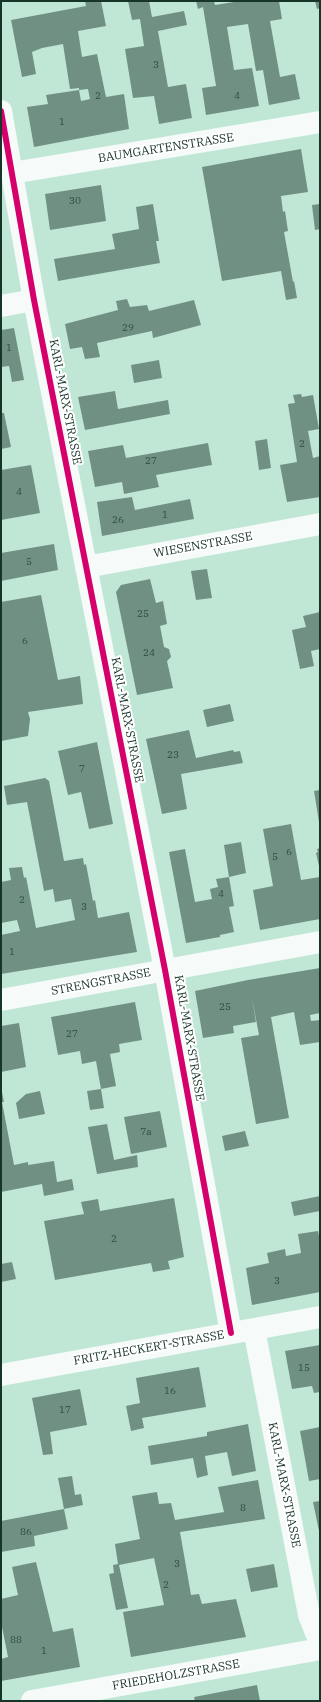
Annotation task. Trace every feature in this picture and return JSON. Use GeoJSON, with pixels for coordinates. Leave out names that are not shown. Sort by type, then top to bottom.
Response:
{"type":"FeatureCollection","features":[{"type":"Feature","properties":{"kind":"street","name":"KARL-MARX-STRASSE"},"geometry":{"type":"LineString","coordinates":[[1,111],[34,300],[165,970],[231,1333]]}},
{"type":"Feature","properties":{"kind":"street","name":"BAUMGARTENSTRASSE"},"geometry":{"type":"LineString","coordinates":[[12,173],[320,122]]}},
{"type":"Feature","properties":{"kind":"street"},"geometry":{"type":"LineString","coordinates":[[1,306],[34,300]]}},
{"type":"Feature","properties":{"kind":"street","name":"WIESENSTRASSE"},"geometry":{"type":"LineString","coordinates":[[86,566],[320,524]]}},
{"type":"Feature","properties":{"kind":"street","name":"STRENGSTRASSE"},"geometry":{"type":"LineString","coordinates":[[1,1000],[320,942]]}},
{"type":"Feature","properties":{"kind":"street","name":"FRITZ-HECKERT-STRASSE"},"geometry":{"type":"LineString","coordinates":[[1,1375],[320,1317]]}},
{"type":"Feature","properties":{"kind":"street","name":"KARL-MARX-STRASSE"},"geometry":{"type":"LineString","coordinates":[[254,1329],[309,1615],[320,1639]]}},
{"type":"Feature","properties":{"kind":"street","name":"FRIEDEHOLZSTRASSE"},"geometry":{"type":"LineString","coordinates":[[32,1701],[320,1649]]}},
{"type":"Feature","properties":{"kind":"building"},"geometry":{"type":"Polygon","coordinates":[[[85,1],[101,1],[106,26],[78,31],[82,57],[97,54],[106,97],[124,94],[129,129],[34,147],[27,107],[48,104],[46,95],[79,90],[79,88],[70,89],[63,44],[42,48],[32,52],[36,74],[22,77],[11,20],[86,6],[85,1]],[[88,89],[79,90],[81,101],[90,99],[88,89]]]}},
{"type":"Feature","properties":{"kind":"building"},"geometry":{"type":"Polygon","coordinates":[[[128,1],[149,1],[152,17],[184,11],[187,25],[158,31],[168,87],[186,84],[192,118],[159,124],[154,96],[133,98],[125,49],[144,46],[140,19],[132,20],[128,1]]]}},
{"type":"Feature","properties":{"kind":"building"},"geometry":{"type":"Polygon","coordinates":[[[196,1],[214,1],[215,5],[240,1],[279,1],[282,19],[270,21],[280,77],[295,74],[300,99],[269,105],[263,70],[256,71],[248,24],[227,27],[234,70],[252,68],[259,106],[206,115],[202,88],[216,86],[203,7],[198,9],[196,1]]]}},
{"type":"Feature","properties":{"kind":"building"},"geometry":{"type":"Polygon","coordinates":[[[315,1],[320,1],[320,8],[317,9],[315,1]]]}},
{"type":"Feature","properties":{"kind":"building"},"geometry":{"type":"Polygon","coordinates":[[[301,149],[308,192],[281,196],[288,231],[284,232],[297,298],[286,300],[281,271],[222,281],[202,167],[301,149]]]}},
{"type":"Feature","properties":{"kind":"building"},"geometry":{"type":"Polygon","coordinates":[[[101,185],[106,221],[50,230],[45,194],[101,185]]]}},
{"type":"Feature","properties":{"kind":"building"},"geometry":{"type":"Polygon","coordinates":[[[153,204],[159,241],[156,241],[160,263],[58,281],[54,259],[115,249],[112,234],[139,229],[136,207],[153,204]]]}},
{"type":"Feature","properties":{"kind":"building"},"geometry":{"type":"Polygon","coordinates":[[[320,204],[320,229],[315,230],[312,205],[320,204]]]}},
{"type":"Feature","properties":{"kind":"building"},"geometry":{"type":"Polygon","coordinates":[[[127,299],[130,307],[147,305],[149,311],[194,300],[201,325],[153,338],[152,331],[97,343],[100,357],[85,359],[82,347],[70,349],[65,324],[118,310],[116,301],[127,299]]]}},
{"type":"Feature","properties":{"kind":"building"},"geometry":{"type":"Polygon","coordinates":[[[14,328],[24,380],[12,382],[9,366],[1,367],[1,330],[14,328]]]}},
{"type":"Feature","properties":{"kind":"building"},"geometry":{"type":"Polygon","coordinates":[[[159,360],[162,378],[134,383],[131,365],[159,360]]]}},
{"type":"Feature","properties":{"kind":"building"},"geometry":{"type":"Polygon","coordinates":[[[115,391],[118,409],[168,400],[170,414],[85,430],[78,397],[115,391]]]}},
{"type":"Feature","properties":{"kind":"building"},"geometry":{"type":"Polygon","coordinates":[[[301,394],[302,397],[313,395],[319,429],[308,431],[313,458],[320,456],[320,497],[287,502],[280,465],[297,462],[288,404],[295,403],[293,395],[301,394]]]}},
{"type":"Feature","properties":{"kind":"building"},"geometry":{"type":"Polygon","coordinates":[[[1,413],[4,413],[11,447],[1,449],[1,413]]]}},
{"type":"Feature","properties":{"kind":"building"},"geometry":{"type":"Polygon","coordinates":[[[267,439],[271,468],[259,470],[255,441],[267,439]]]}},
{"type":"Feature","properties":{"kind":"building"},"geometry":{"type":"Polygon","coordinates":[[[208,443],[212,465],[156,475],[159,487],[124,494],[122,482],[95,487],[88,451],[123,445],[126,458],[208,443]]]}},
{"type":"Feature","properties":{"kind":"building"},"geometry":{"type":"Polygon","coordinates":[[[31,465],[40,513],[1,520],[1,470],[31,465]]]}},
{"type":"Feature","properties":{"kind":"building"},"geometry":{"type":"Polygon","coordinates":[[[132,497],[135,510],[190,499],[194,519],[102,536],[97,502],[132,497]]]}},
{"type":"Feature","properties":{"kind":"building"},"geometry":{"type":"Polygon","coordinates":[[[54,544],[58,570],[1,581],[1,553],[54,544]]]}},
{"type":"Feature","properties":{"kind":"building"},"geometry":{"type":"Polygon","coordinates":[[[207,569],[212,598],[196,600],[191,571],[207,569]]]}},
{"type":"Feature","properties":{"kind":"building"},"geometry":{"type":"Polygon","coordinates":[[[150,579],[156,603],[163,601],[167,624],[160,626],[164,647],[169,649],[171,657],[167,661],[173,688],[137,695],[116,592],[121,585],[150,579]]]}},
{"type":"Feature","properties":{"kind":"building"},"geometry":{"type":"Polygon","coordinates":[[[41,595],[58,680],[80,676],[83,704],[28,712],[30,719],[28,736],[1,741],[1,602],[41,595]]]}},
{"type":"Feature","properties":{"kind":"building"},"geometry":{"type":"Polygon","coordinates":[[[320,612],[320,649],[311,651],[314,666],[300,669],[292,630],[306,627],[303,616],[320,612]]]}},
{"type":"Feature","properties":{"kind":"building"},"geometry":{"type":"Polygon","coordinates":[[[230,704],[234,721],[207,727],[203,710],[230,704]]]}},
{"type":"Feature","properties":{"kind":"building"},"geometry":{"type":"Polygon","coordinates":[[[189,730],[196,758],[233,750],[234,752],[240,751],[243,763],[181,774],[187,809],[162,814],[146,739],[189,730]]]}},
{"type":"Feature","properties":{"kind":"building"},"geometry":{"type":"Polygon","coordinates":[[[97,742],[113,824],[89,829],[81,792],[68,795],[58,751],[97,742]]]}},
{"type":"Feature","properties":{"kind":"building"},"geometry":{"type":"Polygon","coordinates":[[[45,778],[49,781],[64,861],[83,858],[84,865],[86,864],[93,901],[95,900],[98,918],[129,912],[137,952],[1,974],[1,935],[20,931],[17,920],[1,923],[1,882],[11,880],[9,868],[22,867],[24,878],[26,877],[36,928],[75,920],[71,899],[55,902],[53,889],[44,891],[27,802],[7,805],[4,786],[45,778]]]}},
{"type":"Feature","properties":{"kind":"building"},"geometry":{"type":"Polygon","coordinates":[[[320,790],[320,822],[319,822],[314,791],[320,790]]]}},
{"type":"Feature","properties":{"kind":"building"},"geometry":{"type":"Polygon","coordinates":[[[291,824],[301,880],[320,877],[320,919],[260,930],[253,890],[273,886],[263,829],[291,824]]]}},
{"type":"Feature","properties":{"kind":"building"},"geometry":{"type":"Polygon","coordinates":[[[241,842],[246,873],[229,877],[224,845],[241,842]]]}},
{"type":"Feature","properties":{"kind":"building"},"geometry":{"type":"Polygon","coordinates":[[[320,848],[319,866],[316,853],[318,852],[317,849],[320,848]]]}},
{"type":"Feature","properties":{"kind":"building"},"geometry":{"type":"Polygon","coordinates":[[[185,849],[195,902],[212,899],[210,889],[218,887],[216,879],[229,877],[234,906],[229,907],[234,932],[220,935],[220,937],[186,943],[169,852],[185,849]]]}},
{"type":"Feature","properties":{"kind":"building"},"geometry":{"type":"Polygon","coordinates":[[[320,968],[320,1013],[310,1015],[311,1021],[320,1020],[320,1042],[300,1045],[294,1012],[271,1017],[289,1118],[256,1124],[241,1038],[259,1035],[252,998],[256,1022],[233,1026],[234,1033],[203,1038],[195,991],[248,980],[320,968]]]}},
{"type":"Feature","properties":{"kind":"building"},"geometry":{"type":"Polygon","coordinates":[[[135,1002],[142,1040],[119,1044],[120,1052],[110,1054],[116,1086],[101,1089],[96,1061],[82,1064],[80,1051],[58,1055],[51,1017],[135,1002]]]}},
{"type":"Feature","properties":{"kind":"building"},"geometry":{"type":"Polygon","coordinates":[[[19,1023],[26,1067],[1,1072],[1,1026],[19,1023]]]}},
{"type":"Feature","properties":{"kind":"building"},"geometry":{"type":"Polygon","coordinates":[[[101,1089],[104,1108],[90,1110],[87,1091],[101,1089]]]}},
{"type":"Feature","properties":{"kind":"building"},"geometry":{"type":"Polygon","coordinates":[[[40,1091],[45,1114],[19,1119],[16,1103],[26,1094],[40,1091]]]}},
{"type":"Feature","properties":{"kind":"building"},"geometry":{"type":"Polygon","coordinates":[[[2,1092],[4,1102],[2,1102],[14,1165],[28,1162],[28,1165],[54,1161],[57,1182],[72,1179],[74,1190],[44,1196],[42,1184],[1,1192],[2,1092]]]}},
{"type":"Feature","properties":{"kind":"building"},"geometry":{"type":"Polygon","coordinates":[[[160,1111],[167,1147],[131,1154],[124,1117],[160,1111]]]}},
{"type":"Feature","properties":{"kind":"building"},"geometry":{"type":"Polygon","coordinates":[[[107,1124],[114,1160],[137,1155],[138,1167],[97,1174],[88,1127],[107,1124]]]}},
{"type":"Feature","properties":{"kind":"building"},"geometry":{"type":"Polygon","coordinates":[[[245,1131],[249,1146],[225,1151],[222,1136],[245,1131]]]}},
{"type":"Feature","properties":{"kind":"building"},"geometry":{"type":"Polygon","coordinates":[[[320,1196],[320,1211],[294,1216],[291,1202],[320,1196]]]}},
{"type":"Feature","properties":{"kind":"building"},"geometry":{"type":"Polygon","coordinates":[[[174,1198],[184,1257],[168,1261],[170,1269],[153,1272],[151,1263],[55,1280],[44,1221],[84,1214],[81,1202],[98,1199],[100,1211],[174,1198]]]}},
{"type":"Feature","properties":{"kind":"building"},"geometry":{"type":"Polygon","coordinates":[[[318,1231],[320,1241],[320,1292],[252,1305],[246,1268],[269,1263],[267,1253],[285,1249],[286,1256],[301,1253],[298,1234],[318,1231]]]}},
{"type":"Feature","properties":{"kind":"building"},"geometry":{"type":"Polygon","coordinates":[[[12,1262],[16,1279],[1,1282],[1,1264],[12,1262]]]}},
{"type":"Feature","properties":{"kind":"building"},"geometry":{"type":"Polygon","coordinates":[[[320,1345],[320,1392],[314,1393],[312,1386],[292,1389],[285,1351],[320,1345]]]}},
{"type":"Feature","properties":{"kind":"building"},"geometry":{"type":"Polygon","coordinates":[[[199,1367],[206,1407],[142,1418],[144,1428],[131,1431],[126,1406],[140,1403],[136,1378],[199,1367]]]}},
{"type":"Feature","properties":{"kind":"building"},"geometry":{"type":"Polygon","coordinates":[[[80,1389],[87,1425],[50,1432],[53,1454],[43,1455],[32,1398],[80,1389]]]}},
{"type":"Feature","properties":{"kind":"building"},"geometry":{"type":"Polygon","coordinates":[[[248,1424],[256,1471],[232,1476],[227,1452],[205,1456],[208,1475],[197,1478],[193,1458],[151,1465],[148,1446],[207,1436],[207,1432],[248,1424]]]}},
{"type":"Feature","properties":{"kind":"building"},"geometry":{"type":"Polygon","coordinates":[[[320,1427],[320,1479],[309,1481],[300,1431],[320,1427]]]}},
{"type":"Feature","properties":{"kind":"building"},"geometry":{"type":"Polygon","coordinates":[[[72,1476],[75,1495],[81,1494],[83,1505],[64,1509],[58,1478],[72,1476]]]}},
{"type":"Feature","properties":{"kind":"building"},"geometry":{"type":"Polygon","coordinates":[[[258,1480],[265,1519],[180,1532],[191,1595],[199,1594],[202,1604],[236,1599],[246,1637],[131,1657],[123,1612],[164,1605],[154,1558],[119,1565],[128,1608],[116,1610],[109,1574],[114,1573],[113,1565],[118,1564],[115,1544],[140,1539],[132,1496],[157,1492],[159,1504],[171,1503],[175,1520],[224,1512],[218,1487],[258,1480]]]}},
{"type":"Feature","properties":{"kind":"building"},"geometry":{"type":"Polygon","coordinates":[[[320,1501],[320,1531],[319,1531],[313,1502],[320,1501]]]}},
{"type":"Feature","properties":{"kind":"building"},"geometry":{"type":"Polygon","coordinates":[[[64,1509],[68,1529],[34,1536],[35,1546],[1,1552],[1,1521],[64,1509]]]}},
{"type":"Feature","properties":{"kind":"building"},"geometry":{"type":"Polygon","coordinates":[[[36,1562],[53,1632],[73,1628],[80,1667],[1,1681],[1,1659],[8,1657],[1,1622],[1,1599],[18,1595],[12,1567],[36,1562]]]}},
{"type":"Feature","properties":{"kind":"building"},"geometry":{"type":"Polygon","coordinates":[[[274,1564],[278,1587],[251,1592],[246,1569],[274,1564]]]}},
{"type":"Feature","properties":{"kind":"building"},"geometry":{"type":"Polygon","coordinates":[[[257,1685],[260,1701],[195,1701],[194,1697],[257,1685]]]}},
{"type":"Feature","properties":{"kind":"cycle path"},"geometry":{"type":"LineString","coordinates":[[1,111],[34,300],[165,970],[231,1333]]}}]}
